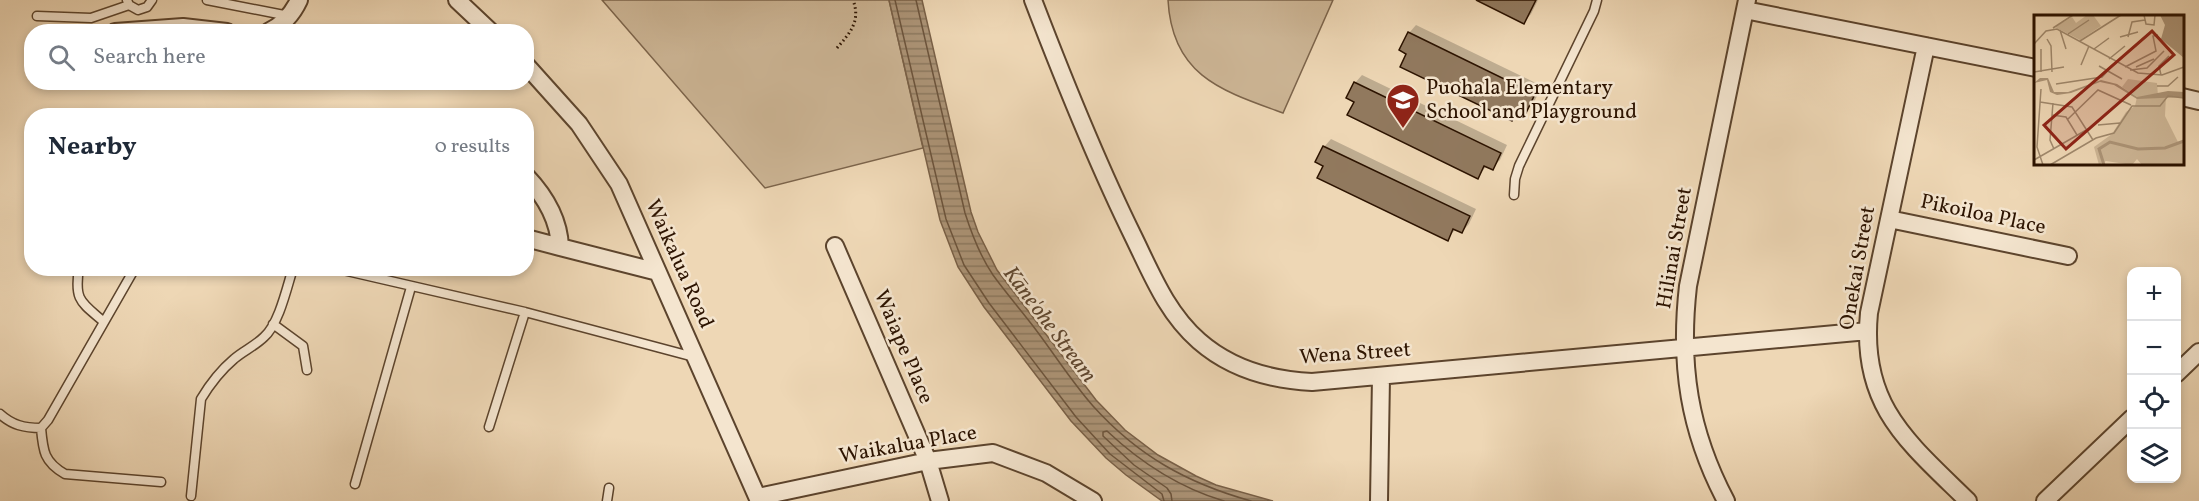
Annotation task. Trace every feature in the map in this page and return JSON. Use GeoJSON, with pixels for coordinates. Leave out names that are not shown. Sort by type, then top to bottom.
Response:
{"type":"FeatureCollection","features":[{"type":"Feature","properties":{"kind":"street"},"geometry":{"type":"LineString","coordinates":[[281,24],[290,16],[299,0]]}},
{"type":"Feature","properties":{"kind":"street"},"geometry":{"type":"LineString","coordinates":[[457,0],[482,24]]}},
{"type":"Feature","properties":{"kind":"street","name":"Wena Street"},"geometry":{"type":"LineString","coordinates":[[1033,0],[1104,178],[1162,296],[1187,330],[1200,342],[1243,369],[1277,379],[1312,382],[1868,332]]}},
{"type":"Feature","properties":{"kind":"street"},"geometry":{"type":"LineString","coordinates":[[1746,5],[1926,46],[2034,68]]}},
{"type":"Feature","properties":{"kind":"street","name":"Hilinai Street"},"geometry":{"type":"LineString","coordinates":[[1726,501],[1711,470],[1695,426],[1689,399],[1684,347],[1688,286],[1746,5]]}},
{"type":"Feature","properties":{"kind":"street","name":"Onekai Street"},"geometry":{"type":"LineString","coordinates":[[1926,46],[1869,313],[1871,368],[1881,401],[1889,416],[1909,442],[1968,501]]}},
{"type":"Feature","properties":{"kind":"street","name":"Waikalua Road"},"geometry":{"type":"LineString","coordinates":[[534,73],[560,100],[600,153],[619,184],[758,499]]}},
{"type":"Feature","properties":{"kind":"street"},"geometry":{"type":"LineString","coordinates":[[2184,98],[2199,101]]}},
{"type":"Feature","properties":{"kind":"street"},"geometry":{"type":"LineString","coordinates":[[534,187],[552,213],[559,233],[560,247]]}},
{"type":"Feature","properties":{"kind":"street","name":"Pikoiloa Place"},"geometry":{"type":"LineString","coordinates":[[1889,219],[2067,256]]}},
{"type":"Feature","properties":{"kind":"street"},"geometry":{"type":"LineString","coordinates":[[534,240],[658,272]]}},
{"type":"Feature","properties":{"kind":"street","name":"Waiape Place"},"geometry":{"type":"LineString","coordinates":[[835,246],[928,461],[940,501]]}},
{"type":"Feature","properties":{"kind":"street"},"geometry":{"type":"LineString","coordinates":[[2181,369],[2199,352]]}},
{"type":"Feature","properties":{"kind":"street"},"geometry":{"type":"LineString","coordinates":[[1379,501],[1381,376]]}},
{"type":"Feature","properties":{"kind":"street"},"geometry":{"type":"LineString","coordinates":[[2045,501],[2127,423]]}},
{"type":"Feature","properties":{"kind":"street","name":"Waikalua Place"},"geometry":{"type":"LineString","coordinates":[[758,499],[928,461],[993,453],[1046,473],[1093,501]]}},
{"type":"Feature","properties":{"kind":"lane"},"geometry":{"type":"LineString","coordinates":[[36,16],[91,18],[128,2],[138,10],[143,10],[152,0]]}},
{"type":"Feature","properties":{"kind":"lane"},"geometry":{"type":"LineString","coordinates":[[207,0],[290,16]]}},
{"type":"Feature","properties":{"kind":"lane"},"geometry":{"type":"LineString","coordinates":[[1514,195],[1519,166],[1594,11],[1597,0]]}},
{"type":"Feature","properties":{"kind":"lane"},"geometry":{"type":"LineString","coordinates":[[78,276],[76,292],[81,302],[104,322]]}},
{"type":"Feature","properties":{"kind":"lane"},"geometry":{"type":"LineString","coordinates":[[130,276],[48,420],[41,428],[42,449],[55,468],[65,474],[161,482]]}},
{"type":"Feature","properties":{"kind":"lane"},"geometry":{"type":"LineString","coordinates":[[191,496],[201,399],[208,386],[234,359],[265,337],[273,324],[290,276]]}},
{"type":"Feature","properties":{"kind":"lane"},"geometry":{"type":"LineString","coordinates":[[366,276],[525,312],[695,357]]}},
{"type":"Feature","properties":{"kind":"lane"},"geometry":{"type":"LineString","coordinates":[[355,484],[411,287]]}},
{"type":"Feature","properties":{"kind":"lane"},"geometry":{"type":"LineString","coordinates":[[489,427],[525,312]]}},
{"type":"Feature","properties":{"kind":"lane"},"geometry":{"type":"LineString","coordinates":[[273,324],[303,346],[307,370]]}},
{"type":"Feature","properties":{"kind":"lane"},"geometry":{"type":"LineString","coordinates":[[0,414],[19,426],[41,428]]}},
{"type":"Feature","properties":{"kind":"lane"},"geometry":{"type":"LineString","coordinates":[[607,501],[609,488]]}},
{"type":"Feature","properties":{"kind":"path"},"geometry":{"type":"LineString","coordinates":[[837,48],[855,24],[856,9],[853,0]]}},
{"type":"Feature","properties":{"kind":"shaded area"},"geometry":{"type":"Polygon","coordinates":[[[602,0],[889,0],[923,148],[765,188],[602,0]]]}},
{"type":"Feature","properties":{"kind":"shaded area"},"geometry":{"type":"Polygon","coordinates":[[[1168,0],[1333,0],[1283,113],[1240,97],[1204,77],[1179,47],[1172,26],[1168,0]]]}},
{"type":"Feature","properties":{"kind":"water"},"geometry":{"type":"Polygon","coordinates":[[[889,0],[922,0],[971,212],[978,232],[997,270],[1096,400],[1125,430],[1158,455],[1216,485],[1273,501],[1162,501],[1106,458],[1071,421],[984,307],[958,267],[940,220],[889,0]]]}},
{"type":"Feature","properties":{"kind":"building"},"geometry":{"type":"Polygon","coordinates":[[[1476,0],[1536,0],[1524,24],[1476,0]]]}},
{"type":"Feature","properties":{"kind":"building"},"geometry":{"type":"Polygon","coordinates":[[[1408,32],[1535,94],[1526,113],[1517,109],[1512,121],[1400,67],[1406,54],[1399,50],[1408,32]]]}},
{"type":"Feature","properties":{"kind":"building"},"geometry":{"type":"Polygon","coordinates":[[[1354,82],[1501,153],[1493,170],[1484,166],[1478,179],[1347,115],[1354,102],[1346,98],[1354,82]]]}},
{"type":"Feature","properties":{"kind":"building"},"geometry":{"type":"Polygon","coordinates":[[[1323,146],[1470,216],[1462,233],[1453,229],[1448,241],[1317,178],[1323,166],[1315,162],[1323,146]]]}},
{"type":"Feature","properties":{"kind":"place","name":"Puohala Elementary School and Playground"},"geometry":{"type":"Point","coordinates":[1403,129]}},
{"type":"Feature","properties":{"kind":"water label","name":"Kāne'ohe Stream"},"geometry":{"type":"Point","coordinates":[1049,325]}}]}
